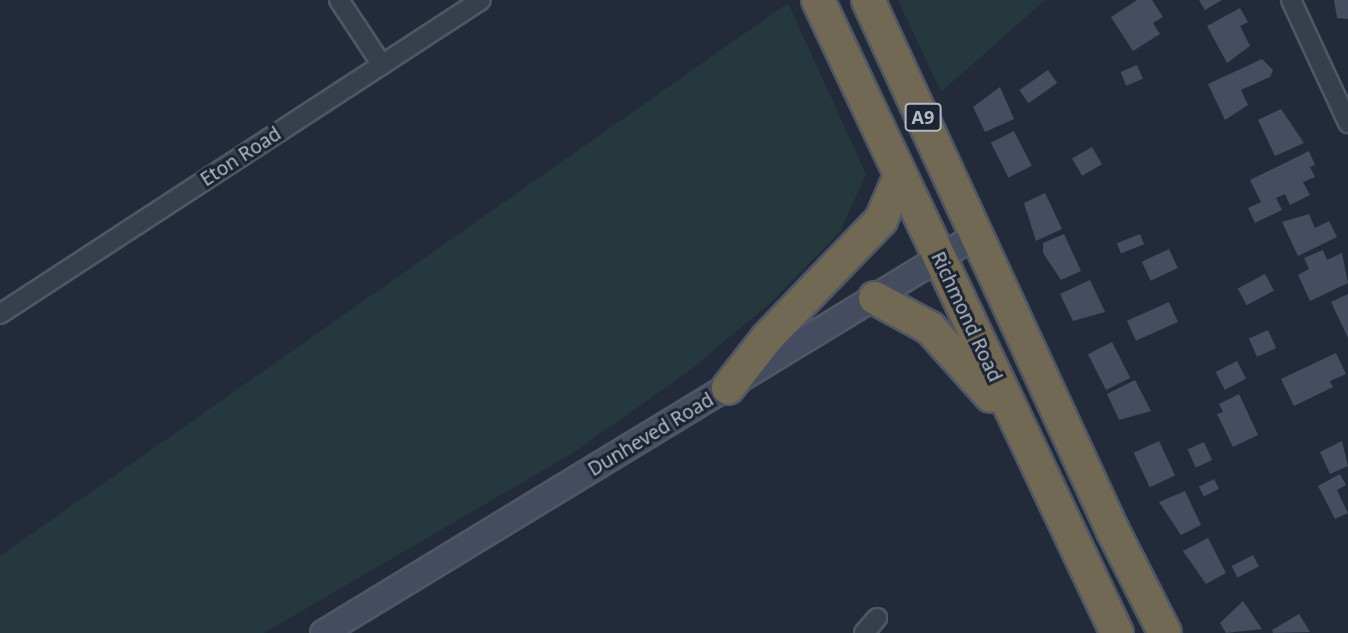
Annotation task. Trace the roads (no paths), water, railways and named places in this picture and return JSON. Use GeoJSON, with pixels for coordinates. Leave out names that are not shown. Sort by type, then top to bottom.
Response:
{"type":"FeatureCollection","features":[{"type":"Feature","properties":{"kind":"highway","name":"Richmond Road"},"geometry":{"type":"LineString","coordinates":[[818,0],[1014,420],[1117,633]]}},
{"type":"Feature","properties":{"kind":"highway","name":"A9"},"geometry":{"type":"LineString","coordinates":[[868,0],[1166,633]]}},
{"type":"Feature","properties":{"kind":"highway"},"geometry":{"type":"LineString","coordinates":[[728,388],[768,337],[881,220],[900,176]]}},
{"type":"Feature","properties":{"kind":"highway"},"geometry":{"type":"LineString","coordinates":[[875,298],[930,328],[1014,420]]}},
{"type":"Feature","properties":{"kind":"main road","name":"Dunheved Road"},"geometry":{"type":"LineString","coordinates":[[323,633],[977,235]]}},
{"type":"Feature","properties":{"kind":"street"},"geometry":{"type":"LineString","coordinates":[[339,0],[382,65]]}},
{"type":"Feature","properties":{"kind":"street","name":"Eton Road"},"geometry":{"type":"LineString","coordinates":[[0,314],[481,0]]}},
{"type":"Feature","properties":{"kind":"street"},"geometry":{"type":"LineString","coordinates":[[1291,0],[1348,123]]}},
{"type":"Feature","properties":{"kind":"street"},"geometry":{"type":"LineString","coordinates":[[864,633],[877,618]]}}]}
